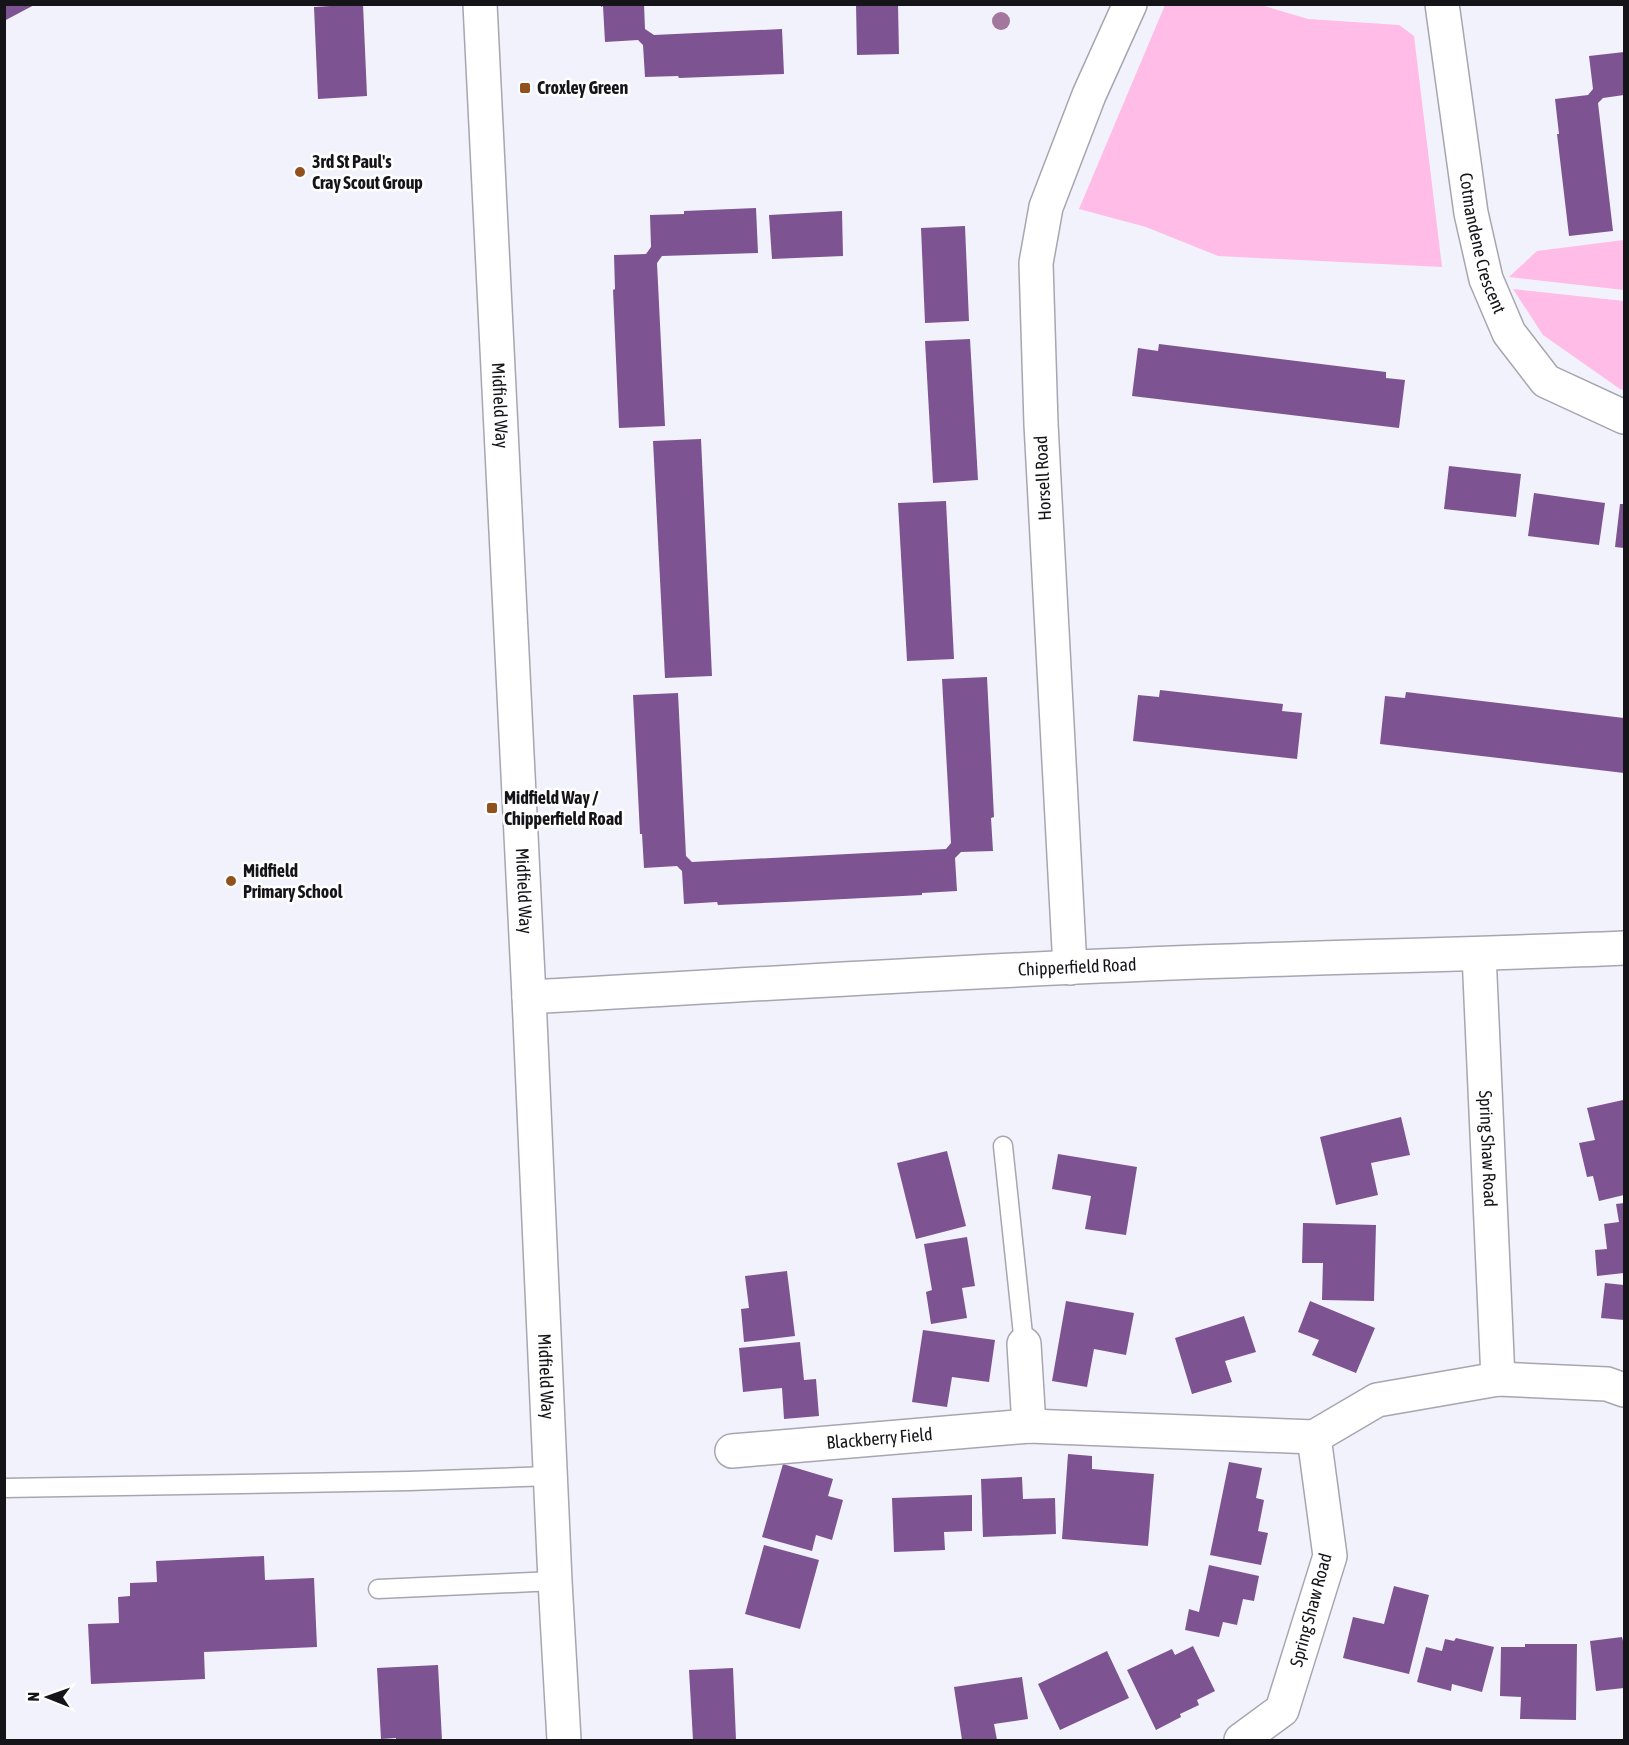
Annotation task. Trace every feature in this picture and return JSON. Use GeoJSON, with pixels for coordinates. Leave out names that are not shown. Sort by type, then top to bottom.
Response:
{"type":"FeatureCollection","features":[{"type":"Feature","properties":{"kind":"street","name":"Midfield Way"},"geometry":{"type":"LineString","coordinates":[[480,4],[530,997],[564,1740]]}},
{"type":"Feature","properties":{"kind":"street","name":"Horsell Road"},"geometry":{"type":"LineString","coordinates":[[1070,968],[1041,424],[1036,263],[1046,207],[1089,95],[1130,4]]}},
{"type":"Feature","properties":{"kind":"street","name":"Cotmandene Crescent"},"geometry":{"type":"LineString","coordinates":[[1442,4],[1471,213],[1486,279],[1509,333],[1546,381],[1624,417]]}},
{"type":"Feature","properties":{"kind":"street","name":"Chipperfield Road"},"geometry":{"type":"LineString","coordinates":[[530,997],[1070,968],[1624,948]]}},
{"type":"Feature","properties":{"kind":"street","name":"Spring Shaw Road"},"geometry":{"type":"LineString","coordinates":[[1479,954],[1498,1379]]}},
{"type":"Feature","properties":{"kind":"street"},"geometry":{"type":"LineString","coordinates":[[1024,1344],[1029,1426]]}},
{"type":"Feature","properties":{"kind":"street"},"geometry":{"type":"LineString","coordinates":[[1314,1437],[1377,1400],[1498,1379],[1607,1384],[1624,1390]]}},
{"type":"Feature","properties":{"kind":"street","name":"Blackberry Field"},"geometry":{"type":"LineString","coordinates":[[732,1451],[1029,1426],[1314,1437]]}},
{"type":"Feature","properties":{"kind":"street","name":"Spring Shaw Road"},"geometry":{"type":"LineString","coordinates":[[1241,1740],[1282,1710],[1329,1556],[1314,1437]]}},
{"type":"Feature","properties":{"kind":"lane"},"geometry":{"type":"LineString","coordinates":[[1003,1146],[1024,1344]]}},
{"type":"Feature","properties":{"kind":"lane"},"geometry":{"type":"LineString","coordinates":[[4,1488],[409,1482],[551,1476]]}},
{"type":"Feature","properties":{"kind":"lane"},"geometry":{"type":"LineString","coordinates":[[378,1589],[555,1581]]}},
{"type":"Feature","properties":{"kind":"shaded area"},"geometry":{"type":"Polygon","coordinates":[[[1165,5],[1261,5],[1308,19],[1399,25],[1414,36],[1442,267],[1218,256],[1146,227],[1079,209],[1165,5]]]}},
{"type":"Feature","properties":{"kind":"shaded area"},"geometry":{"type":"Polygon","coordinates":[[[1624,240],[1624,290],[1509,277],[1537,251],[1624,240]]]}},
{"type":"Feature","properties":{"kind":"shaded area"},"geometry":{"type":"Polygon","coordinates":[[[1513,289],[1624,301],[1624,390],[1543,335],[1513,289]]]}},
{"type":"Feature","properties":{"kind":"building"},"geometry":{"type":"Polygon","coordinates":[[[4,4],[36,4],[4,21],[4,4]]]}},
{"type":"Feature","properties":{"kind":"building"},"geometry":{"type":"Polygon","coordinates":[[[363,4],[367,96],[318,99],[314,7],[363,4]]]}},
{"type":"Feature","properties":{"kind":"building"},"geometry":{"type":"Polygon","coordinates":[[[601,4],[644,4],[645,29],[654,35],[782,29],[784,74],[645,77],[643,45],[638,40],[605,42],[601,4]]]}},
{"type":"Feature","properties":{"kind":"building"},"geometry":{"type":"Polygon","coordinates":[[[856,4],[898,4],[899,54],[857,55],[856,4]]]}},
{"type":"Feature","properties":{"kind":"building"},"geometry":{"type":"Polygon","coordinates":[[[1624,52],[1624,95],[1603,98],[1598,103],[1613,231],[1569,236],[1555,99],[1588,95],[1593,89],[1589,56],[1624,52]]]}},
{"type":"Feature","properties":{"kind":"building"},"geometry":{"type":"Polygon","coordinates":[[[756,208],[758,253],[662,256],[657,263],[665,426],[619,428],[613,290],[615,289],[614,255],[646,254],[651,247],[650,215],[756,208]]]}},
{"type":"Feature","properties":{"kind":"building"},"geometry":{"type":"Polygon","coordinates":[[[842,211],[843,256],[772,259],[769,215],[842,211]]]}},
{"type":"Feature","properties":{"kind":"building"},"geometry":{"type":"Polygon","coordinates":[[[965,226],[969,321],[925,323],[921,228],[965,226]]]}},
{"type":"Feature","properties":{"kind":"building"},"geometry":{"type":"Polygon","coordinates":[[[970,339],[978,480],[933,483],[925,341],[970,339]]]}},
{"type":"Feature","properties":{"kind":"building"},"geometry":{"type":"Polygon","coordinates":[[[1159,344],[1386,372],[1386,378],[1405,380],[1399,428],[1132,396],[1138,348],[1158,351],[1159,344]]]}},
{"type":"Feature","properties":{"kind":"building"},"geometry":{"type":"Polygon","coordinates":[[[701,439],[712,676],[665,678],[653,441],[701,439]]]}},
{"type":"Feature","properties":{"kind":"building"},"geometry":{"type":"Polygon","coordinates":[[[1449,466],[1521,474],[1516,517],[1444,509],[1449,466]]]}},
{"type":"Feature","properties":{"kind":"building"},"geometry":{"type":"Polygon","coordinates":[[[1534,493],[1605,503],[1599,545],[1528,536],[1534,493]]]}},
{"type":"Feature","properties":{"kind":"building"},"geometry":{"type":"Polygon","coordinates":[[[946,501],[954,659],[907,661],[898,503],[946,501]]]}},
{"type":"Feature","properties":{"kind":"building"},"geometry":{"type":"Polygon","coordinates":[[[1620,504],[1624,504],[1624,548],[1615,547],[1620,504]]]}},
{"type":"Feature","properties":{"kind":"building"},"geometry":{"type":"Polygon","coordinates":[[[987,677],[994,817],[991,818],[993,851],[961,852],[955,858],[957,891],[786,902],[684,904],[682,871],[677,866],[644,868],[642,834],[640,834],[633,695],[678,693],[686,856],[692,862],[946,849],[951,843],[942,679],[987,677]]]}},
{"type":"Feature","properties":{"kind":"building"},"geometry":{"type":"Polygon","coordinates":[[[1160,690],[1283,704],[1282,711],[1302,713],[1297,759],[1133,741],[1138,695],[1159,697],[1160,690]]]}},
{"type":"Feature","properties":{"kind":"building"},"geometry":{"type":"Polygon","coordinates":[[[1406,692],[1624,718],[1624,773],[1380,744],[1385,696],[1405,698],[1406,692]]]}},
{"type":"Feature","properties":{"kind":"building"},"geometry":{"type":"Polygon","coordinates":[[[1623,1100],[1624,1195],[1599,1201],[1593,1176],[1587,1177],[1579,1143],[1595,1140],[1587,1108],[1623,1100]]]}},
{"type":"Feature","properties":{"kind":"building"},"geometry":{"type":"Polygon","coordinates":[[[1401,1117],[1410,1155],[1371,1163],[1378,1195],[1336,1205],[1320,1137],[1401,1117]]]}},
{"type":"Feature","properties":{"kind":"building"},"geometry":{"type":"Polygon","coordinates":[[[947,1151],[966,1226],[916,1239],[897,1163],[947,1151]]]}},
{"type":"Feature","properties":{"kind":"building"},"geometry":{"type":"Polygon","coordinates":[[[1058,1154],[1137,1167],[1126,1235],[1085,1229],[1091,1196],[1052,1189],[1058,1154]]]}},
{"type":"Feature","properties":{"kind":"building"},"geometry":{"type":"Polygon","coordinates":[[[1624,1203],[1624,1273],[1597,1276],[1595,1250],[1607,1249],[1604,1224],[1619,1222],[1616,1204],[1624,1203]]]}},
{"type":"Feature","properties":{"kind":"building"},"geometry":{"type":"Polygon","coordinates":[[[1303,1223],[1376,1225],[1374,1301],[1322,1300],[1323,1263],[1302,1263],[1303,1223]]]}},
{"type":"Feature","properties":{"kind":"building"},"geometry":{"type":"Polygon","coordinates":[[[967,1237],[975,1286],[962,1288],[967,1318],[931,1324],[926,1292],[932,1290],[924,1244],[967,1237]]]}},
{"type":"Feature","properties":{"kind":"building"},"geometry":{"type":"Polygon","coordinates":[[[787,1271],[795,1336],[744,1342],[741,1309],[749,1308],[745,1276],[787,1271]]]}},
{"type":"Feature","properties":{"kind":"building"},"geometry":{"type":"Polygon","coordinates":[[[1605,1283],[1624,1285],[1624,1320],[1601,1318],[1605,1283]]]}},
{"type":"Feature","properties":{"kind":"building"},"geometry":{"type":"Polygon","coordinates":[[[1066,1301],[1134,1313],[1126,1355],[1094,1349],[1087,1387],[1052,1381],[1066,1301]]]}},
{"type":"Feature","properties":{"kind":"building"},"geometry":{"type":"Polygon","coordinates":[[[1310,1301],[1375,1328],[1356,1373],[1312,1355],[1319,1340],[1298,1332],[1310,1301]]]}},
{"type":"Feature","properties":{"kind":"building"},"geometry":{"type":"Polygon","coordinates":[[[1244,1316],[1256,1352],[1225,1361],[1232,1382],[1192,1394],[1175,1338],[1244,1316]]]}},
{"type":"Feature","properties":{"kind":"building"},"geometry":{"type":"Polygon","coordinates":[[[923,1330],[995,1340],[989,1382],[952,1377],[947,1407],[912,1402],[923,1330]]]}},
{"type":"Feature","properties":{"kind":"building"},"geometry":{"type":"Polygon","coordinates":[[[800,1342],[804,1380],[816,1379],[819,1416],[784,1419],[782,1388],[743,1392],[739,1348],[800,1342]]]}},
{"type":"Feature","properties":{"kind":"building"},"geometry":{"type":"Polygon","coordinates":[[[1068,1454],[1092,1456],[1092,1469],[1154,1474],[1148,1546],[1062,1539],[1068,1454]]]}},
{"type":"Feature","properties":{"kind":"building"},"geometry":{"type":"Polygon","coordinates":[[[1229,1462],[1262,1468],[1256,1498],[1264,1500],[1258,1531],[1268,1533],[1261,1565],[1210,1555],[1229,1462]]]}},
{"type":"Feature","properties":{"kind":"building"},"geometry":{"type":"Polygon","coordinates":[[[783,1464],[833,1479],[828,1496],[843,1500],[832,1540],[816,1535],[812,1551],[762,1537],[783,1464]]]}},
{"type":"Feature","properties":{"kind":"building"},"geometry":{"type":"Polygon","coordinates":[[[1022,1477],[1023,1499],[1055,1498],[1056,1534],[983,1537],[981,1479],[1022,1477]]]}},
{"type":"Feature","properties":{"kind":"building"},"geometry":{"type":"Polygon","coordinates":[[[972,1495],[972,1531],[944,1532],[945,1550],[894,1552],[892,1498],[972,1495]]]}},
{"type":"Feature","properties":{"kind":"building"},"geometry":{"type":"Polygon","coordinates":[[[764,1545],[819,1560],[800,1629],[745,1614],[764,1545]]]}},
{"type":"Feature","properties":{"kind":"building"},"geometry":{"type":"Polygon","coordinates":[[[264,1556],[265,1580],[314,1578],[317,1647],[204,1652],[205,1679],[91,1684],[88,1624],[119,1623],[118,1597],[130,1596],[130,1583],[157,1582],[156,1561],[264,1556]]]}},
{"type":"Feature","properties":{"kind":"building"},"geometry":{"type":"Polygon","coordinates":[[[1209,1565],[1259,1576],[1254,1601],[1243,1599],[1237,1625],[1223,1622],[1219,1637],[1185,1630],[1189,1609],[1199,1612],[1209,1565]]]}},
{"type":"Feature","properties":{"kind":"building"},"geometry":{"type":"Polygon","coordinates":[[[1394,1586],[1429,1595],[1409,1674],[1343,1658],[1353,1617],[1384,1624],[1394,1586]]]}},
{"type":"Feature","properties":{"kind":"building"},"geometry":{"type":"Polygon","coordinates":[[[1622,1637],[1624,1688],[1596,1691],[1590,1641],[1622,1637]]]}},
{"type":"Feature","properties":{"kind":"building"},"geometry":{"type":"Polygon","coordinates":[[[1456,1638],[1494,1647],[1482,1692],[1452,1684],[1451,1691],[1417,1682],[1426,1647],[1442,1651],[1445,1639],[1454,1641],[1456,1638]]]}},
{"type":"Feature","properties":{"kind":"building"},"geometry":{"type":"Polygon","coordinates":[[[1525,1644],[1577,1644],[1576,1720],[1520,1719],[1521,1697],[1500,1696],[1501,1647],[1525,1647],[1525,1644]]]}},
{"type":"Feature","properties":{"kind":"building"},"geometry":{"type":"Polygon","coordinates":[[[1193,1646],[1215,1691],[1197,1700],[1199,1705],[1180,1714],[1181,1717],[1156,1730],[1127,1670],[1172,1649],[1175,1655],[1193,1646]]]}},
{"type":"Feature","properties":{"kind":"building"},"geometry":{"type":"Polygon","coordinates":[[[1107,1651],[1129,1698],[1060,1730],[1038,1684],[1107,1651]]]}},
{"type":"Feature","properties":{"kind":"building"},"geometry":{"type":"Polygon","coordinates":[[[438,1665],[442,1740],[381,1739],[377,1668],[438,1665]]]}},
{"type":"Feature","properties":{"kind":"building"},"geometry":{"type":"Polygon","coordinates":[[[733,1668],[736,1740],[693,1740],[689,1670],[733,1668]]]}},
{"type":"Feature","properties":{"kind":"building"},"geometry":{"type":"Polygon","coordinates":[[[1022,1677],[1028,1719],[994,1724],[997,1740],[962,1740],[954,1687],[1022,1677]]]}},
{"type":"Feature","properties":{"kind":"place","name":"Croxley Green"},"geometry":{"type":"Point","coordinates":[525,88]}},
{"type":"Feature","properties":{"kind":"place","name":"3rd St Paul's Cray Scout Group"},"geometry":{"type":"Point","coordinates":[300,172]}},
{"type":"Feature","properties":{"kind":"place","name":"Midfield Way / Chipperfield Road"},"geometry":{"type":"Point","coordinates":[492,808]}},
{"type":"Feature","properties":{"kind":"place","name":"Midfield Primary School"},"geometry":{"type":"Point","coordinates":[231,881]}}]}
